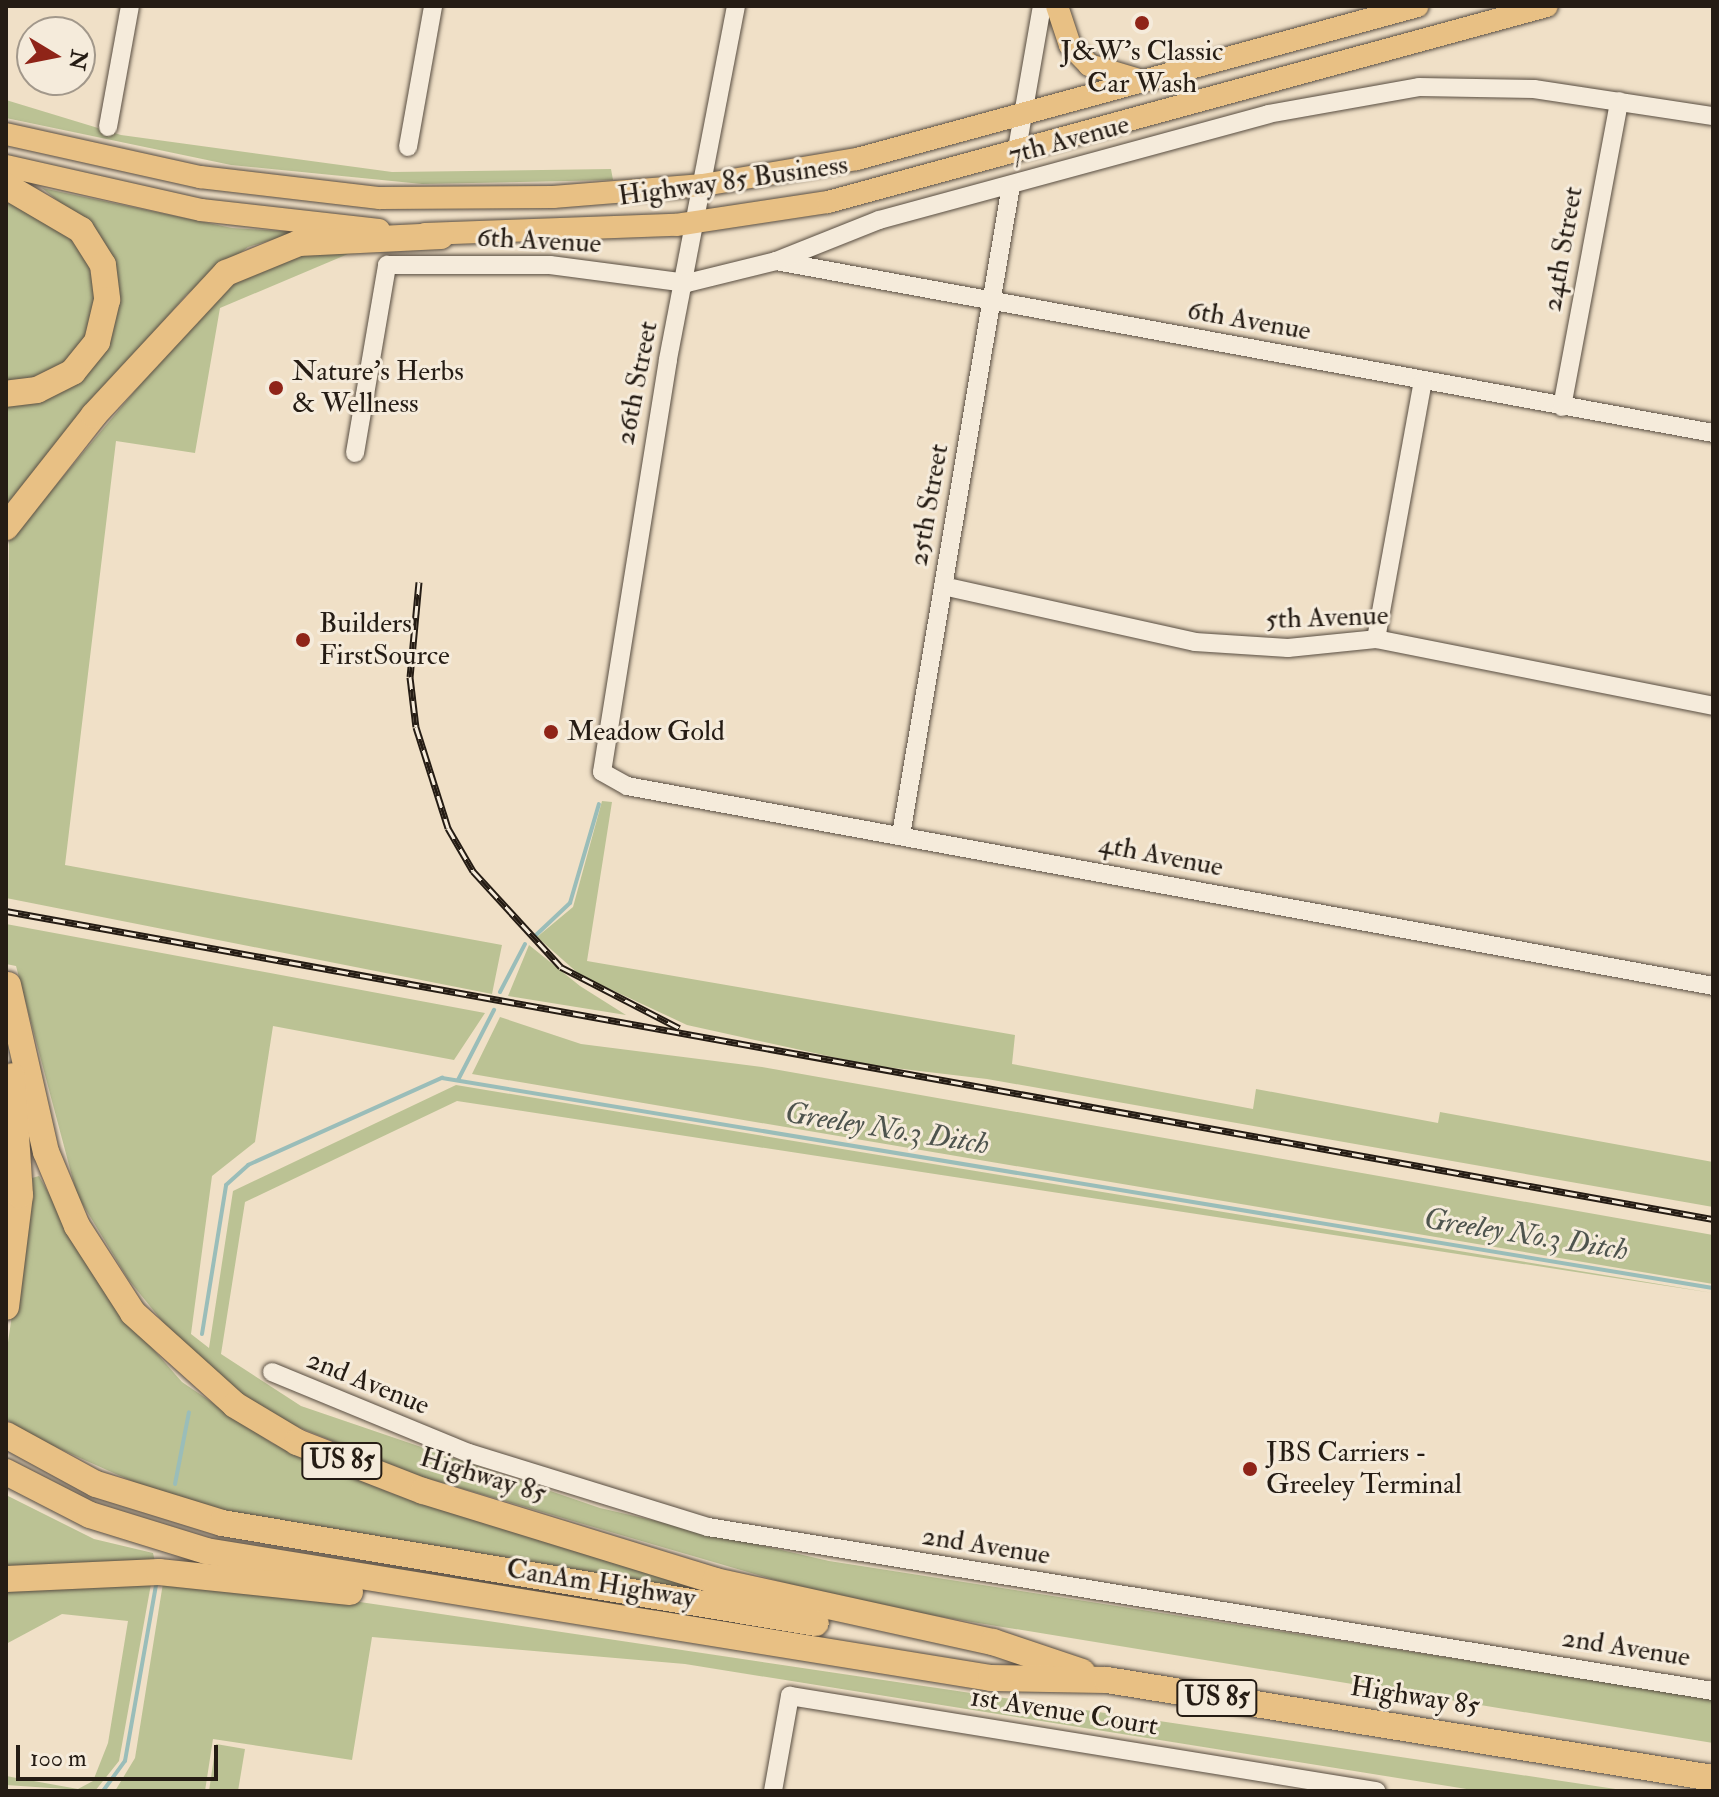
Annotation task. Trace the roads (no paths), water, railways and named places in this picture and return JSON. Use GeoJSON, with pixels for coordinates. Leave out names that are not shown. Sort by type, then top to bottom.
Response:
{"type":"FeatureCollection","features":[{"type":"Feature","properties":{"kind":"highway"},"geometry":{"type":"LineString","coordinates":[[6,186],[81,230],[103,265],[107,300],[97,342],[82,364],[37,390],[6,394]]}},
{"type":"Feature","properties":{"kind":"highway"},"geometry":{"type":"LineString","coordinates":[[6,527],[94,415],[226,273],[299,243],[441,236]]}},
{"type":"Feature","properties":{"kind":"highway"},"geometry":{"type":"LineString","coordinates":[[6,1016],[7,981]]}},
{"type":"Feature","properties":{"kind":"highway","name":"Highway 85"},"geometry":{"type":"LineString","coordinates":[[7,981],[46,1152],[77,1226],[133,1313],[235,1405],[297,1442],[423,1491],[715,1581],[931,1632],[993,1642],[1107,1680]]}},
{"type":"Feature","properties":{"kind":"highway"},"geometry":{"type":"LineString","coordinates":[[6,1035],[20,1195],[6,1307]]}},
{"type":"Feature","properties":{"kind":"highway"},"geometry":{"type":"LineString","coordinates":[[6,1435],[96,1484],[222,1523],[884,1634],[931,1632]]}},
{"type":"Feature","properties":{"kind":"highway","name":"US 85"},"geometry":{"type":"LineString","coordinates":[[6,1472],[90,1515],[166,1541],[429,1590]]}},
{"type":"Feature","properties":{"kind":"highway"},"geometry":{"type":"LineString","coordinates":[[6,1579],[159,1572],[365,1593],[429,1590]]}},
{"type":"Feature","properties":{"kind":"highway","name":"CanAm Highway"},"geometry":{"type":"LineString","coordinates":[[429,1590],[762,1642]]}},
{"type":"Feature","properties":{"kind":"highway","name":"Highway 85"},"geometry":{"type":"LineString","coordinates":[[762,1642],[991,1678],[1107,1680],[1713,1778]]}},
{"type":"Feature","properties":{"kind":"main road"},"geometry":{"type":"LineString","coordinates":[[1057,6],[1070,45],[1089,65],[1145,80]]}},
{"type":"Feature","properties":{"kind":"main road","name":"Highway 85 Business"},"geometry":{"type":"LineString","coordinates":[[6,134],[200,177],[380,198],[553,197],[703,185],[811,169],[1418,6]]}},
{"type":"Feature","properties":{"kind":"main road","name":"Highway 85 Business"},"geometry":{"type":"LineString","coordinates":[[6,166],[201,210],[441,236],[697,223],[828,202],[1547,6]]}},
{"type":"Feature","properties":{"kind":"street"},"geometry":{"type":"LineString","coordinates":[[108,127],[130,6]]}},
{"type":"Feature","properties":{"kind":"street"},"geometry":{"type":"LineString","coordinates":[[408,147],[433,6]]}},
{"type":"Feature","properties":{"kind":"street","name":"26th Street"},"geometry":{"type":"LineString","coordinates":[[602,772],[736,6]]}},
{"type":"Feature","properties":{"kind":"street"},"geometry":{"type":"LineString","coordinates":[[1017,149],[1042,6]]}},
{"type":"Feature","properties":{"kind":"street","name":"7th Avenue"},"geometry":{"type":"LineString","coordinates":[[687,283],[776,261],[818,239],[1357,95],[1490,85],[1713,116]]}},
{"type":"Feature","properties":{"kind":"street","name":"24th Street"},"geometry":{"type":"LineString","coordinates":[[1562,407],[1619,101]]}},
{"type":"Feature","properties":{"kind":"street","name":"25th Street"},"geometry":{"type":"LineString","coordinates":[[901,835],[1011,185]]}},
{"type":"Feature","properties":{"kind":"street","name":"6th Avenue"},"geometry":{"type":"LineString","coordinates":[[776,261],[1713,433]]}},
{"type":"Feature","properties":{"kind":"street","name":"6th Avenue"},"geometry":{"type":"LineString","coordinates":[[355,453],[387,265],[550,265],[687,283]]}},
{"type":"Feature","properties":{"kind":"street"},"geometry":{"type":"LineString","coordinates":[[1376,639],[1423,381]]}},
{"type":"Feature","properties":{"kind":"street","name":"5th Avenue"},"geometry":{"type":"LineString","coordinates":[[943,586],[1224,646],[1376,639],[1713,706]]}},
{"type":"Feature","properties":{"kind":"street","name":"4th Avenue"},"geometry":{"type":"LineString","coordinates":[[602,772],[627,786],[1713,986]]}},
{"type":"Feature","properties":{"kind":"street","name":"2nd Avenue"},"geometry":{"type":"LineString","coordinates":[[272,1372],[469,1453],[708,1527],[1713,1691]]}},
{"type":"Feature","properties":{"kind":"street","name":"1st Avenue Court"},"geometry":{"type":"LineString","coordinates":[[773,1791],[790,1696],[1376,1791]]}},
{"type":"Feature","properties":{"kind":"waterway"},"geometry":{"type":"LineString","coordinates":[[536,935],[570,903],[599,804]]}},
{"type":"Feature","properties":{"kind":"waterway"},"geometry":{"type":"LineString","coordinates":[[500,992],[525,944]]}},
{"type":"Feature","properties":{"kind":"waterway"},"geometry":{"type":"LineString","coordinates":[[458,1080],[494,1010]]}},
{"type":"Feature","properties":{"kind":"waterway","name":"Greeley No.3 Ditch"},"geometry":{"type":"LineString","coordinates":[[202,1334],[226,1185],[248,1165],[442,1078],[1713,1288]]}},
{"type":"Feature","properties":{"kind":"waterway","name":"Greeley No.3 Ditch"},"geometry":{"type":"LineString","coordinates":[[175,1484],[189,1412]]}},
{"type":"Feature","properties":{"kind":"waterway","name":"Greeley No.3 Ditch"},"geometry":{"type":"LineString","coordinates":[[103,1791],[125,1761],[156,1586]]}},
{"type":"Feature","properties":{"kind":"railway"},"geometry":{"type":"LineString","coordinates":[[419,582],[410,677],[416,727],[448,828],[473,871],[561,967],[679,1028]]}},
{"type":"Feature","properties":{"kind":"railway"},"geometry":{"type":"LineString","coordinates":[[6,911],[1713,1219]]}},
{"type":"Feature","properties":{"kind":"place","name":"J&W's Classic Car Wash"},"geometry":{"type":"Point","coordinates":[1142,23]}},
{"type":"Feature","properties":{"kind":"place","name":"Nature's Herbs & Wellness"},"geometry":{"type":"Point","coordinates":[276,388]}},
{"type":"Feature","properties":{"kind":"place","name":"Builders FirstSource"},"geometry":{"type":"Point","coordinates":[303,640]}},
{"type":"Feature","properties":{"kind":"place","name":"Meadow Gold"},"geometry":{"type":"Point","coordinates":[551,732]}},
{"type":"Feature","properties":{"kind":"place","name":"JBS Carriers - Greeley Terminal"},"geometry":{"type":"Point","coordinates":[1250,1469]}}]}
